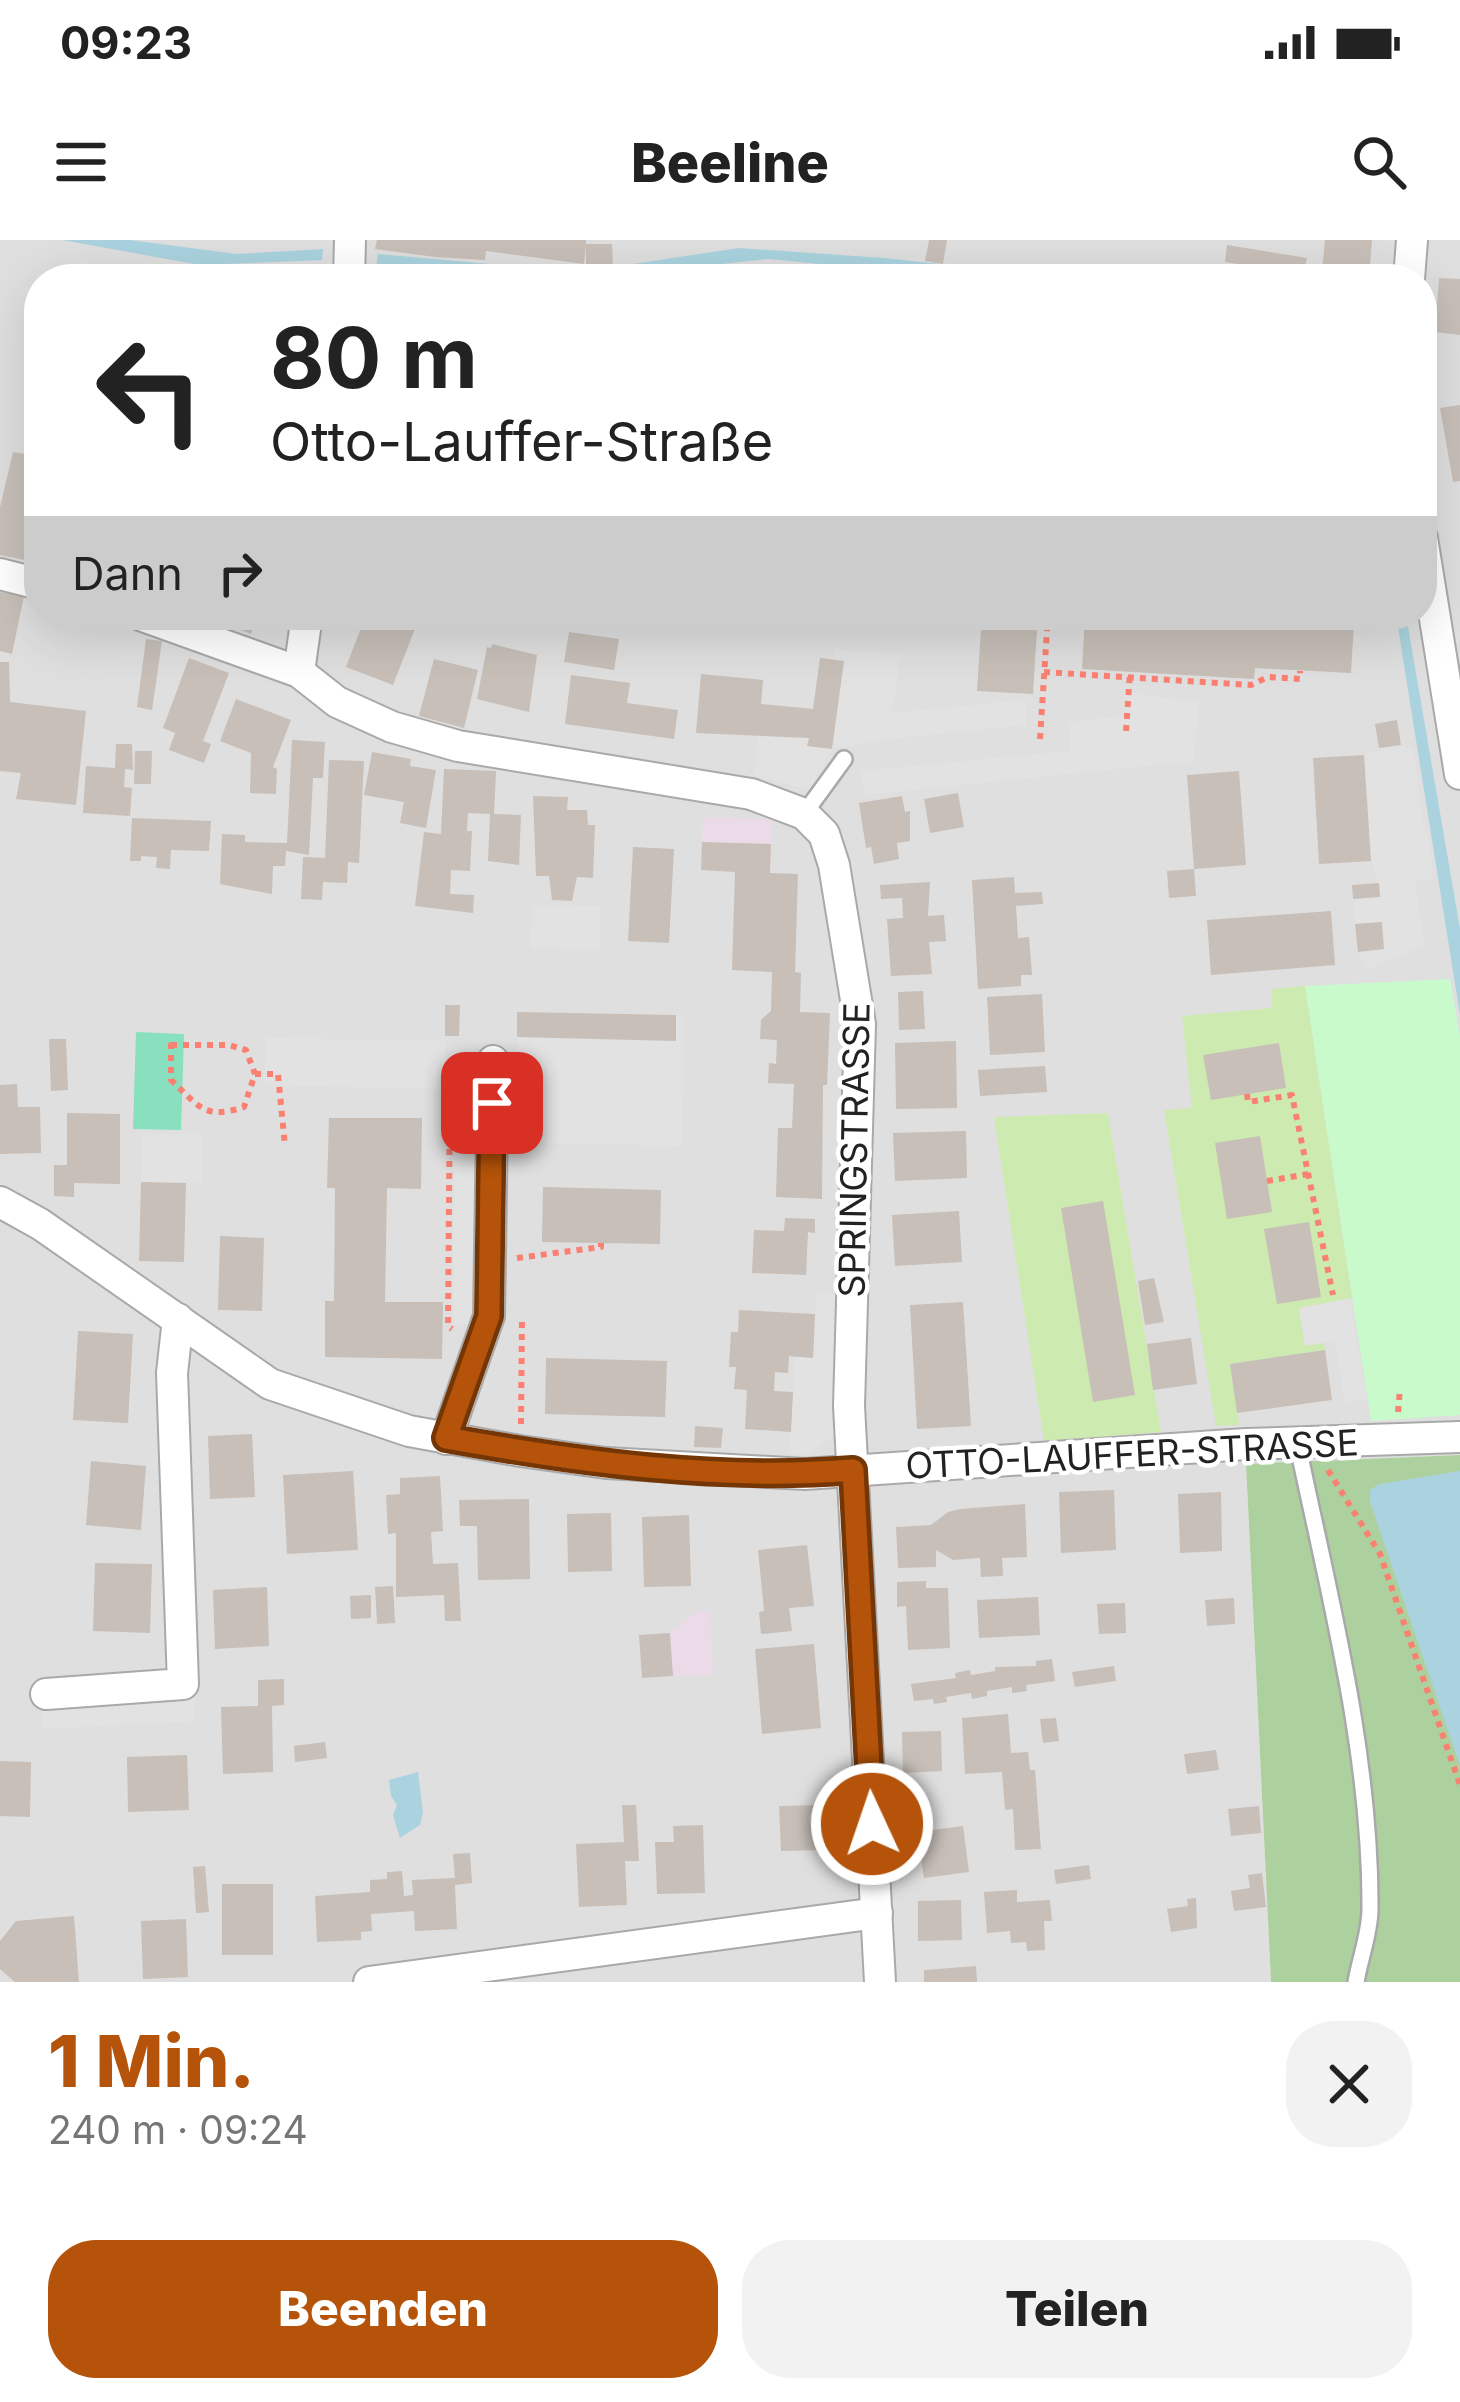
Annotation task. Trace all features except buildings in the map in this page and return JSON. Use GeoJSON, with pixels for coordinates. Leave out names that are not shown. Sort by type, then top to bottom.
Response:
{"type":"FeatureCollection","features":[{"type":"Feature","properties":{"kind":"street"},"geometry":{"type":"LineString","coordinates":[[182,630],[299,672],[337,703],[392,727],[458,746],[751,794],[804,814]]}},
{"type":"Feature","properties":{"kind":"street"},"geometry":{"type":"LineString","coordinates":[[299,672],[305,630]]}},
{"type":"Feature","properties":{"kind":"street"},"geometry":{"type":"LineString","coordinates":[[1437,630],[1460,774]]}},
{"type":"Feature","properties":{"kind":"street","name":"SPRINGSTRASSE"},"geometry":{"type":"LineString","coordinates":[[804,814],[824,834],[834,866],[860,1024],[849,1406],[880,1982]]}},
{"type":"Feature","properties":{"kind":"street"},"geometry":{"type":"LineString","coordinates":[[446,1438],[489,1316],[493,1061]]}},
{"type":"Feature","properties":{"kind":"street","name":"OTTO-LAUFFER-STRASSE"},"geometry":{"type":"LineString","coordinates":[[0,1202],[40,1224],[270,1384],[409,1431],[446,1438],[585,1460],[805,1474],[1303,1442],[1460,1437]]}},
{"type":"Feature","properties":{"kind":"street"},"geometry":{"type":"LineString","coordinates":[[46,1694],[183,1684],[172,1372],[178,1319]]}},
{"type":"Feature","properties":{"kind":"street"},"geometry":{"type":"LineString","coordinates":[[369,1982],[877,1913]]}},
{"type":"Feature","properties":{"kind":"lane"},"geometry":{"type":"LineString","coordinates":[[804,814],[844,759]]}},
{"type":"Feature","properties":{"kind":"lane"},"geometry":{"type":"LineString","coordinates":[[1303,1442],[1356,1739],[1365,1816],[1370,1915],[1357,1982]]}},
{"type":"Feature","properties":{"kind":"path"},"geometry":{"type":"LineString","coordinates":[[1040,739],[1047,630]]}},
{"type":"Feature","properties":{"kind":"path"},"geometry":{"type":"LineString","coordinates":[[1044,672],[1252,685],[1268,677],[1300,679],[1300,670]]}},
{"type":"Feature","properties":{"kind":"path"},"geometry":{"type":"LineString","coordinates":[[1126,731],[1130,675]]}},
{"type":"Feature","properties":{"kind":"path"},"geometry":{"type":"LineString","coordinates":[[171,1045],[239,1046],[250,1056],[254,1074],[244,1107],[218,1116],[208,1114],[171,1080],[171,1045]]}},
{"type":"Feature","properties":{"kind":"path"},"geometry":{"type":"LineString","coordinates":[[254,1074],[278,1074],[285,1146]]}},
{"type":"Feature","properties":{"kind":"path"},"geometry":{"type":"LineString","coordinates":[[450,1077],[448,1326],[480,1345]]}},
{"type":"Feature","properties":{"kind":"path"},"geometry":{"type":"LineString","coordinates":[[1247,1094],[1248,1102],[1292,1095],[1333,1295]]}},
{"type":"Feature","properties":{"kind":"path"},"geometry":{"type":"LineString","coordinates":[[1268,1181],[1309,1174]]}},
{"type":"Feature","properties":{"kind":"path"},"geometry":{"type":"LineString","coordinates":[[490,1262],[601,1247],[601,1243]]}},
{"type":"Feature","properties":{"kind":"path"},"geometry":{"type":"LineString","coordinates":[[1316,1266],[1327,1264]]}},
{"type":"Feature","properties":{"kind":"path"},"geometry":{"type":"LineString","coordinates":[[521,1399],[521,1427]]}},
{"type":"Feature","properties":{"kind":"path"},"geometry":{"type":"LineString","coordinates":[[1303,1442],[1380,1554],[1460,1785]]}},
{"type":"Feature","properties":{"kind":"shaded area"},"geometry":{"type":"Polygon","coordinates":[[[0,240],[1460,240],[1460,1455],[1246,1465],[1271,1982],[0,1982],[0,240]]]}},
{"type":"Feature","properties":{"kind":"shaded area"},"geometry":{"type":"Polygon","coordinates":[[[834,649],[901,654],[892,713],[1026,700],[1026,725],[832,749],[812,791],[754,776],[758,733],[809,738],[820,658],[835,660],[834,649]]]}},
{"type":"Feature","properties":{"kind":"shaded area"},"geometry":{"type":"Polygon","coordinates":[[[1124,692],[1199,703],[1194,761],[864,795],[861,771],[1071,751],[1069,722],[1123,716],[1124,692]]]}},
{"type":"Feature","properties":{"kind":"shaded area"},"geometry":{"type":"Polygon","coordinates":[[[1401,745],[1414,750],[1434,878],[1415,881],[1424,944],[1366,971],[1358,952],[1353,899],[1379,883],[1371,861],[1364,755],[1401,745]]]}},
{"type":"Feature","properties":{"kind":"shaded area"},"geometry":{"type":"Polygon","coordinates":[[[703,817],[772,819],[770,873],[701,870],[703,817]]]}},
{"type":"Feature","properties":{"kind":"shaded area"},"geometry":{"type":"Polygon","coordinates":[[[532,905],[600,906],[599,950],[530,948],[532,905]]]}},
{"type":"Feature","properties":{"kind":"shaded area"},"geometry":{"type":"Polygon","coordinates":[[[676,1015],[685,1015],[682,1146],[514,1142],[517,1037],[675,1041],[676,1015]]]}},
{"type":"Feature","properties":{"kind":"shaded area"},"geometry":{"type":"Polygon","coordinates":[[[266,1038],[446,1041],[445,1089],[265,1085],[266,1038]]]}},
{"type":"Feature","properties":{"kind":"shaded area"},"geometry":{"type":"Polygon","coordinates":[[[455,1127],[479,1127],[478,1325],[453,1325],[455,1127]]]}},
{"type":"Feature","properties":{"kind":"shaded area"},"geometry":{"type":"Polygon","coordinates":[[[142,1134],[202,1135],[201,1183],[141,1182],[142,1134]]]}},
{"type":"Feature","properties":{"kind":"shaded area"},"geometry":{"type":"Polygon","coordinates":[[[817,1294],[839,1295],[836,1434],[809,1455],[789,1454],[795,1357],[813,1357],[817,1294]]]}},
{"type":"Feature","properties":{"kind":"shaded area"},"geometry":{"type":"Polygon","coordinates":[[[1350,1299],[1367,1399],[1345,1402],[1335,1341],[1305,1346],[1299,1308],[1350,1299]]]}},
{"type":"Feature","properties":{"kind":"shaded area"},"geometry":{"type":"Polygon","coordinates":[[[710,1610],[713,1674],[642,1678],[639,1635],[670,1633],[697,1611],[710,1610]]]}},
{"type":"Feature","properties":{"kind":"shaded area"},"geometry":{"type":"Polygon","coordinates":[[[194,1696],[195,1721],[42,1729],[41,1705],[194,1696]]]}},
{"type":"Feature","properties":{"kind":"green space"},"geometry":{"type":"Polygon","coordinates":[[[1450,979],[1460,1037],[1460,1415],[1371,1421],[1305,986],[1450,979]]]}},
{"type":"Feature","properties":{"kind":"green space"},"geometry":{"type":"Polygon","coordinates":[[[1305,986],[1352,1298],[1299,1308],[1305,1345],[1324,1342],[1325,1350],[1230,1364],[1239,1425],[1216,1426],[1164,1110],[1192,1108],[1182,1016],[1272,1008],[1271,989],[1305,986]]]}},
{"type":"Feature","properties":{"kind":"green space"},"geometry":{"type":"Polygon","coordinates":[[[136,1032],[184,1034],[181,1130],[133,1129],[136,1032]]]}},
{"type":"Feature","properties":{"kind":"green space"},"geometry":{"type":"Polygon","coordinates":[[[1108,1113],[1161,1432],[1044,1441],[994,1117],[1108,1113]]]}},
{"type":"Feature","properties":{"kind":"green space"},"geometry":{"type":"Polygon","coordinates":[[[1460,1455],[1460,1982],[1271,1982],[1246,1464],[1460,1455]]]}},
{"type":"Feature","properties":{"kind":"water"},"geometry":{"type":"Polygon","coordinates":[[[62,240],[130,240],[237,254],[323,249],[322,260],[194,264],[62,240]]]}},
{"type":"Feature","properties":{"kind":"water"},"geometry":{"type":"Polygon","coordinates":[[[739,248],[939,264],[769,259],[633,264],[739,248]]]}},
{"type":"Feature","properties":{"kind":"water"},"geometry":{"type":"Polygon","coordinates":[[[378,254],[491,264],[376,264],[378,254]]]}},
{"type":"Feature","properties":{"kind":"water"},"geometry":{"type":"Polygon","coordinates":[[[1398,630],[1409,630],[1460,929],[1460,1015],[1398,630]]]}},
{"type":"Feature","properties":{"kind":"water"},"geometry":{"type":"Polygon","coordinates":[[[1460,1471],[1460,1766],[1370,1502],[1370,1490],[1379,1484],[1460,1471]]]}},
{"type":"Feature","properties":{"kind":"water"},"geometry":{"type":"Polygon","coordinates":[[[418,1772],[420,1825],[400,1838],[389,1780],[418,1772]]]}},
{"type":"Feature","properties":{"kind":"route"},"geometry":{"type":"LineString","coordinates":[[492,1103],[489,1316],[446,1438],[606,1463],[805,1474],[853,1470],[872,1824]]}}]}
